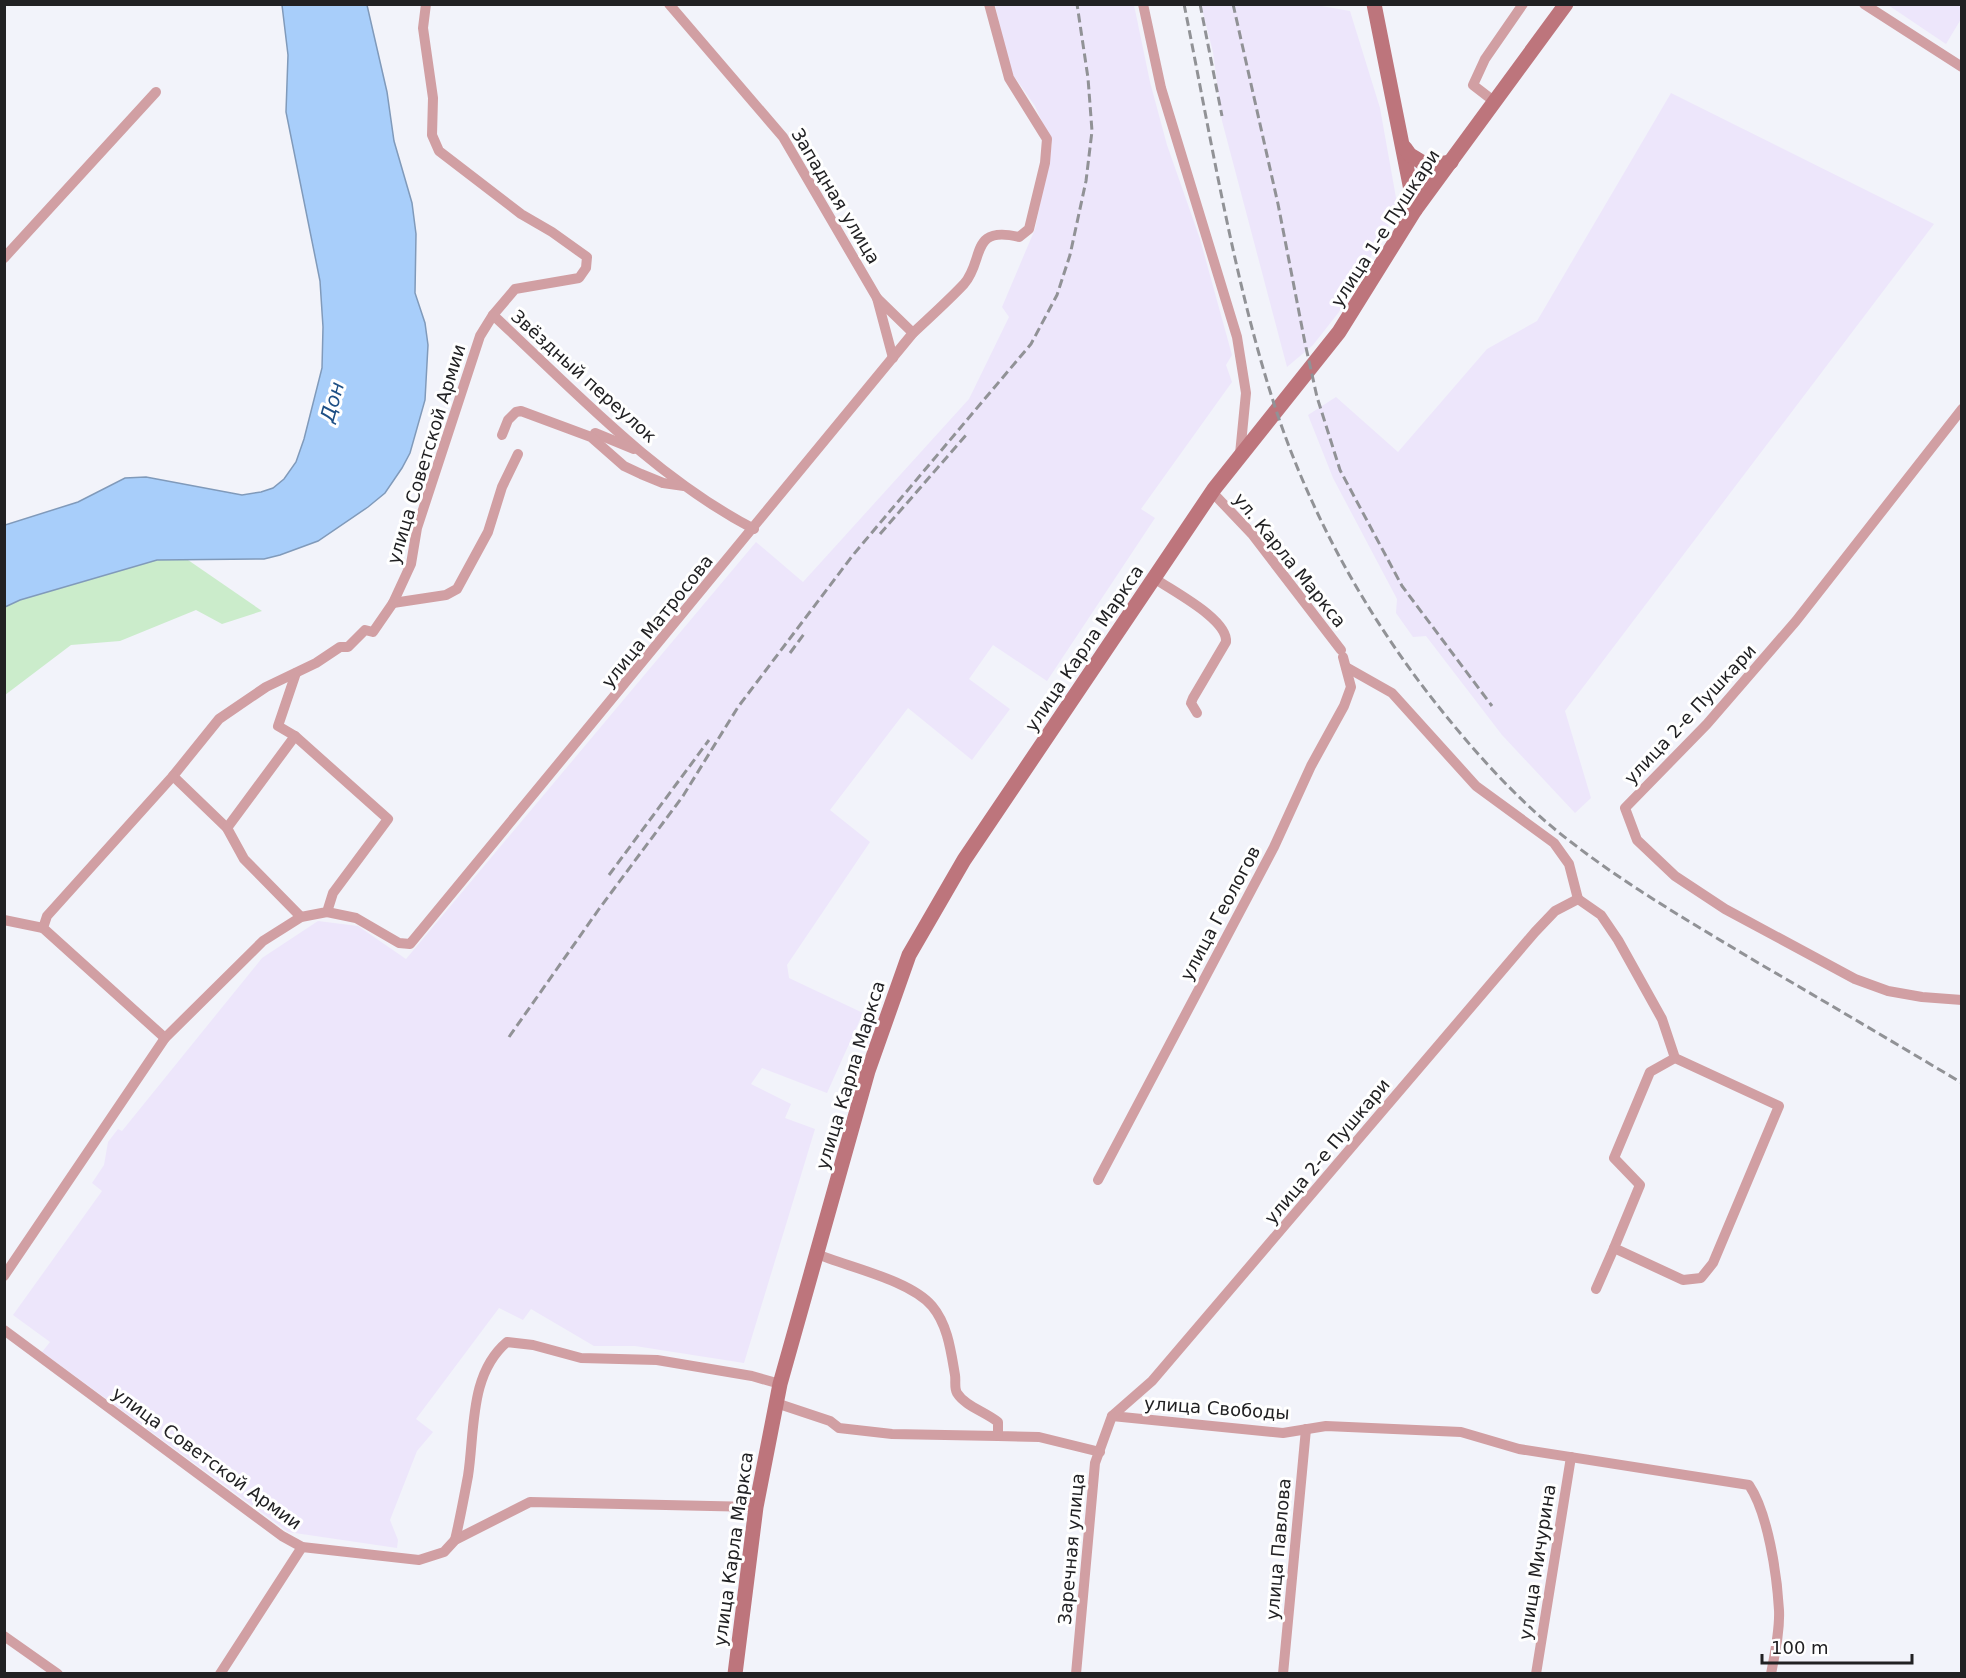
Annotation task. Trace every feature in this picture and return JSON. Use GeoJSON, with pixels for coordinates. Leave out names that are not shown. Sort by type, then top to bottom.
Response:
{"type":"FeatureCollection","features":[{"type":"Feature","properties":{"kind":"main road"},"geometry":{"type":"LineString","coordinates":[[1374,4],[1405,148],[1415,210]]}},
{"type":"Feature","properties":{"kind":"main road","name":"улица 1-е Пушкари"},"geometry":{"type":"LineString","coordinates":[[1277,413],[1339,332],[1415,210],[1566,4]]}},
{"type":"Feature","properties":{"kind":"main road"},"geometry":{"type":"LineString","coordinates":[[1405,148],[1410,156],[1428,166],[1451,162]]}},
{"type":"Feature","properties":{"kind":"main road","name":"улица Карла Маркса"},"geometry":{"type":"LineString","coordinates":[[735,1674],[756,1507],[780,1384],[872,1058],[909,955],[964,860],[1212,492],[1240,454],[1277,413]]}},
{"type":"Feature","properties":{"kind":"street","name":"Звёздный переулок"},"geometry":{"type":"LineString","coordinates":[[426,4],[423,28],[433,98],[432,135],[439,151],[521,214],[552,232],[587,257],[586,268],[579,279],[515,289],[493,315],[641,450],[711,507],[754,529]]}},
{"type":"Feature","properties":{"kind":"street","name":"Западная улица"},"geometry":{"type":"LineString","coordinates":[[669,4],[783,137],[877,298]]}},
{"type":"Feature","properties":{"kind":"street","name":"улица Матросова"},"geometry":{"type":"LineString","coordinates":[[327,912],[356,918],[399,943],[410,944],[754,529],[913,333],[966,282],[978,247],[987,238],[1003,233],[1019,237],[1029,229],[1045,163],[1047,139],[1009,78],[989,4]]}},
{"type":"Feature","properties":{"kind":"street"},"geometry":{"type":"LineString","coordinates":[[1143,4],[1161,88],[1237,336],[1246,393],[1240,454]]}},
{"type":"Feature","properties":{"kind":"street"},"geometry":{"type":"LineString","coordinates":[[1495,102],[1473,85],[1485,59],[1523,4]]}},
{"type":"Feature","properties":{"kind":"street"},"geometry":{"type":"LineString","coordinates":[[1864,4],[1962,67]]}},
{"type":"Feature","properties":{"kind":"street"},"geometry":{"type":"LineString","coordinates":[[4,258],[156,92]]}},
{"type":"Feature","properties":{"kind":"street"},"geometry":{"type":"LineString","coordinates":[[877,298],[913,333]]}},
{"type":"Feature","properties":{"kind":"street"},"geometry":{"type":"LineString","coordinates":[[877,298],[893,358]]}},
{"type":"Feature","properties":{"kind":"street","name":"улица Советской Армии"},"geometry":{"type":"LineString","coordinates":[[43,928],[47,916],[173,776],[219,718],[266,687],[296,673],[340,647],[348,647],[365,630],[373,632],[393,603],[411,564],[417,528],[480,336],[493,315]]}},
{"type":"Feature","properties":{"kind":"street","name":"улица 2-е Пушкари"},"geometry":{"type":"LineString","coordinates":[[1962,409],[1796,621],[1707,724],[1625,808],[1637,840],[1675,876],[1725,909],[1855,979],[1888,991],[1922,997],[1962,1000]]}},
{"type":"Feature","properties":{"kind":"street"},"geometry":{"type":"LineString","coordinates":[[502,435],[508,420],[516,412],[521,411],[586,434],[605,446],[624,466],[657,481],[685,486]]}},
{"type":"Feature","properties":{"kind":"street"},"geometry":{"type":"LineString","coordinates":[[586,434],[595,433],[641,450]]}},
{"type":"Feature","properties":{"kind":"street"},"geometry":{"type":"LineString","coordinates":[[393,603],[446,595],[457,589],[488,532],[502,487],[518,454]]}},
{"type":"Feature","properties":{"kind":"street","name":"ул. Карла Маркса"},"geometry":{"type":"LineString","coordinates":[[1212,492],[1252,534],[1343,658]]}},
{"type":"Feature","properties":{"kind":"street"},"geometry":{"type":"LineString","coordinates":[[1154,579],[1216,620],[1226,635],[1226,642],[1191,703],[1197,713]]}},
{"type":"Feature","properties":{"kind":"street"},"geometry":{"type":"LineString","coordinates":[[1343,658],[1392,693],[1476,786],[1554,843],[1569,864],[1578,899],[1601,915],[1618,940],[1662,1019],[1675,1058],[1779,1106],[1713,1263],[1701,1278],[1683,1280],[1614,1248]]}},
{"type":"Feature","properties":{"kind":"street","name":"улица Геологов"},"geometry":{"type":"LineString","coordinates":[[1098,1179],[1274,847],[1311,766],[1344,706],[1351,687],[1343,658]]}},
{"type":"Feature","properties":{"kind":"street"},"geometry":{"type":"LineString","coordinates":[[4,1276],[165,1038],[263,941],[301,917],[327,912],[333,893],[388,819],[295,736],[278,726],[296,673]]}},
{"type":"Feature","properties":{"kind":"street"},"geometry":{"type":"LineString","coordinates":[[227,828],[295,736]]}},
{"type":"Feature","properties":{"kind":"street"},"geometry":{"type":"LineString","coordinates":[[173,776],[227,828],[244,859],[301,917]]}},
{"type":"Feature","properties":{"kind":"street","name":"улица 2-е Пушкари"},"geometry":{"type":"LineString","coordinates":[[1112,1416],[1160,1372],[1535,932],[1555,911],[1578,899]]}},
{"type":"Feature","properties":{"kind":"street"},"geometry":{"type":"LineString","coordinates":[[4,920],[43,928],[165,1038]]}},
{"type":"Feature","properties":{"kind":"street"},"geometry":{"type":"LineString","coordinates":[[1596,1289],[1640,1185],[1614,1158],[1650,1072],[1675,1058]]}},
{"type":"Feature","properties":{"kind":"street"},"geometry":{"type":"LineString","coordinates":[[817,1254],[847,1267],[879,1274],[922,1298],[933,1307],[950,1346],[956,1391],[962,1400],[998,1422],[998,1436]]}},
{"type":"Feature","properties":{"kind":"street","name":"улица Советской Армии"},"geometry":{"type":"LineString","coordinates":[[4,1330],[282,1536],[302,1547],[419,1560],[444,1552],[455,1540],[530,1502],[756,1507]]}},
{"type":"Feature","properties":{"kind":"street"},"geometry":{"type":"LineString","coordinates":[[455,1540],[468,1474],[473,1419],[482,1378],[495,1352],[507,1342],[534,1345],[581,1358],[657,1360],[752,1376],[780,1384]]}},
{"type":"Feature","properties":{"kind":"street"},"geometry":{"type":"LineString","coordinates":[[776,1403],[830,1421],[839,1428],[892,1434],[1039,1437],[1100,1452]]}},
{"type":"Feature","properties":{"kind":"street","name":"улица Свободы"},"geometry":{"type":"LineString","coordinates":[[1112,1416],[1283,1433],[1326,1426],[1461,1432],[1519,1449],[1571,1457]]}},
{"type":"Feature","properties":{"kind":"street","name":"Заречная улица"},"geometry":{"type":"LineString","coordinates":[[1076,1674],[1095,1463],[1112,1416]]}},
{"type":"Feature","properties":{"kind":"street","name":"улица Павлова"},"geometry":{"type":"LineString","coordinates":[[1283,1674],[1306,1428]]}},
{"type":"Feature","properties":{"kind":"street"},"geometry":{"type":"LineString","coordinates":[[1571,1457],[1688,1478],[1749,1485],[1758,1497],[1765,1525],[1779,1611],[1772,1674]]}},
{"type":"Feature","properties":{"kind":"street","name":"улица Мичурина"},"geometry":{"type":"LineString","coordinates":[[1536,1674],[1571,1457]]}},
{"type":"Feature","properties":{"kind":"street"},"geometry":{"type":"LineString","coordinates":[[220,1674],[302,1547]]}},
{"type":"Feature","properties":{"kind":"street"},"geometry":{"type":"LineString","coordinates":[[4,1636],[58,1674]]}},
{"type":"Feature","properties":{"kind":"shaded area"},"geometry":{"type":"Polygon","coordinates":[[[995,5],[1134,5],[1150,82],[1167,145],[1200,239],[1232,355],[1226,365],[1232,382],[1141,509],[1155,518],[1047,681],[993,645],[969,679],[1010,709],[972,760],[908,708],[830,810],[870,842],[787,965],[789,978],[863,1013],[827,1093],[762,1068],[751,1084],[791,1104],[785,1118],[815,1129],[744,1363],[635,1346],[594,1346],[531,1309],[523,1320],[499,1308],[416,1419],[433,1432],[417,1451],[390,1520],[398,1540],[397,1548],[288,1532],[42,1352],[50,1342],[13,1315],[102,1191],[92,1183],[104,1165],[108,1142],[118,1129],[122,1131],[262,958],[318,921],[358,926],[406,959],[756,542],[803,582],[969,399],[1009,317],[1002,307],[1035,229],[1052,144],[1035,106],[1011,72],[995,5]]]}},
{"type":"Feature","properties":{"kind":"shaded area"},"geometry":{"type":"Polygon","coordinates":[[[1201,5],[1316,5],[1350,11],[1380,108],[1398,209],[1339,312],[1313,345],[1287,367],[1222,121],[1213,52],[1201,5]]]}},
{"type":"Feature","properties":{"kind":"shaded area"},"geometry":{"type":"Polygon","coordinates":[[[1888,5],[1961,5],[1961,19],[1946,44],[1888,5]]]}},
{"type":"Feature","properties":{"kind":"shaded area"},"geometry":{"type":"Polygon","coordinates":[[[1671,93],[1934,224],[1565,711],[1591,798],[1575,813],[1502,735],[1426,636],[1413,637],[1396,613],[1397,599],[1333,478],[1308,415],[1336,397],[1398,452],[1487,349],[1537,321],[1671,93]]]}},
{"type":"Feature","properties":{"kind":"green space"},"geometry":{"type":"Polygon","coordinates":[[[157,560],[188,560],[262,611],[222,624],[196,610],[120,641],[71,645],[5,695],[5,607],[20,600],[157,560]]]}},
{"type":"Feature","properties":{"kind":"water","name":"Дон"},"geometry":{"type":"Polygon","coordinates":[[[282,5],[367,5],[387,92],[394,141],[412,203],[416,234],[415,293],[425,323],[428,345],[425,400],[410,453],[385,493],[318,541],[264,559],[157,560],[20,600],[5,607],[5,525],[78,502],[125,478],[146,477],[242,495],[261,492],[273,488],[284,479],[296,462],[322,368],[323,327],[320,281],[286,112],[288,55],[282,5]]]}},
{"type":"Feature","properties":{"kind":"railway"},"geometry":{"type":"LineString","coordinates":[[509,1037],[599,909],[683,796],[738,707],[853,555],[1031,344],[1057,295],[1070,255],[1086,181],[1092,131],[1088,78],[1077,4]]}},
{"type":"Feature","properties":{"kind":"railway"},"geometry":{"type":"LineString","coordinates":[[1184,4],[1236,261],[1276,410],[1307,489],[1344,565],[1365,602],[1412,672],[1500,778],[1535,812],[1593,858],[1684,919],[1962,1083]]}},
{"type":"Feature","properties":{"kind":"railway"},"geometry":{"type":"LineString","coordinates":[[1200,4],[1222,116]]}},
{"type":"Feature","properties":{"kind":"railway"},"geometry":{"type":"LineString","coordinates":[[1233,4],[1278,204],[1317,397],[1340,470],[1402,586],[1492,706]]}},
{"type":"Feature","properties":{"kind":"railway"},"geometry":{"type":"LineString","coordinates":[[880,534],[967,434]]}},
{"type":"Feature","properties":{"kind":"railway"},"geometry":{"type":"LineString","coordinates":[[790,653],[804,634]]}},
{"type":"Feature","properties":{"kind":"railway"},"geometry":{"type":"LineString","coordinates":[[609,875],[709,740]]}}]}
